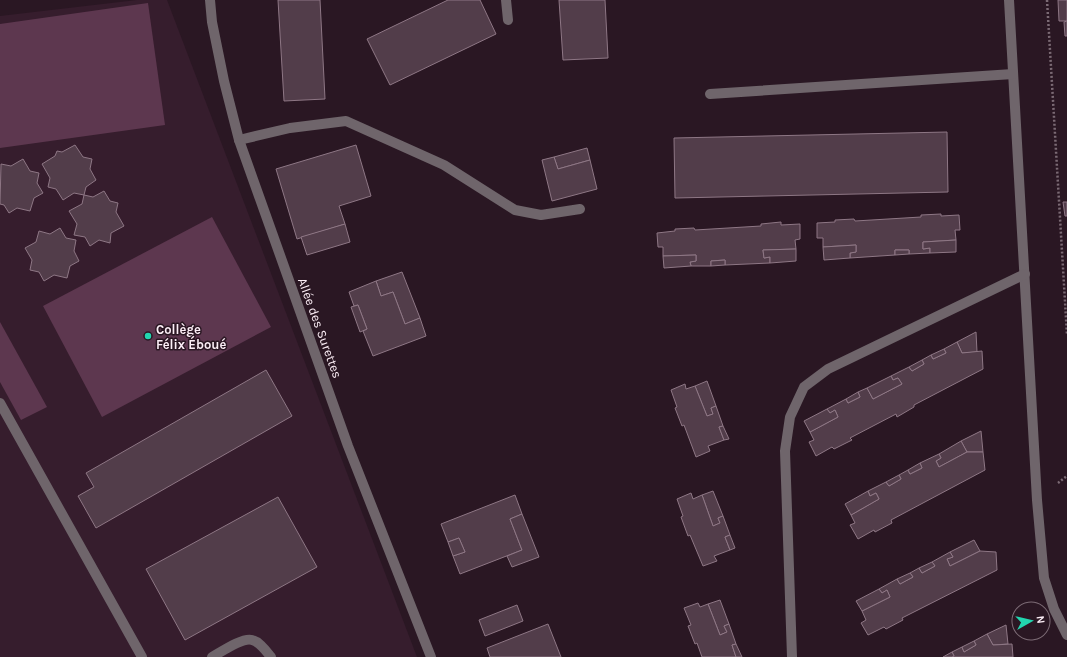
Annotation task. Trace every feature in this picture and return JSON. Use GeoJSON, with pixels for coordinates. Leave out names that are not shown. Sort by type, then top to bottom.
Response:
{"type":"FeatureCollection","features":[{"type":"Feature","properties":{"kind":"street","name":"Allée des Surettes"},"geometry":{"type":"LineString","coordinates":[[210,0],[212,22],[224,81],[239,140],[348,446],[431,657]]}},
{"type":"Feature","properties":{"kind":"street"},"geometry":{"type":"LineString","coordinates":[[506,0],[508,20]]}},
{"type":"Feature","properties":{"kind":"street"},"geometry":{"type":"LineString","coordinates":[[1009,0],[1037,492],[1044,578],[1054,609],[1067,635]]}},
{"type":"Feature","properties":{"kind":"street"},"geometry":{"type":"LineString","coordinates":[[710,94],[1013,74]]}},
{"type":"Feature","properties":{"kind":"street"},"geometry":{"type":"LineString","coordinates":[[239,140],[290,128],[346,121],[444,165],[515,210],[541,215],[580,209]]}},
{"type":"Feature","properties":{"kind":"street"},"geometry":{"type":"LineString","coordinates":[[792,657],[785,451],[790,417],[804,387],[828,369],[1025,274]]}},
{"type":"Feature","properties":{"kind":"street"},"geometry":{"type":"LineString","coordinates":[[0,403],[142,657]]}},
{"type":"Feature","properties":{"kind":"street"},"geometry":{"type":"LineString","coordinates":[[212,657],[243,641],[251,639],[259,644],[271,657]]}},
{"type":"Feature","properties":{"kind":"path"},"geometry":{"type":"LineString","coordinates":[[1047,0],[1067,335]]}},
{"type":"Feature","properties":{"kind":"shaded area","name":"Collège Félix Éboué"},"geometry":{"type":"Polygon","coordinates":[[[137,0],[167,0],[417,657],[0,657],[0,16],[137,0]]]}},
{"type":"Feature","properties":{"kind":"shaded area"},"geometry":{"type":"Polygon","coordinates":[[[148,3],[165,125],[0,148],[0,24],[148,3]]]}},
{"type":"Feature","properties":{"kind":"shaded area"},"geometry":{"type":"Polygon","coordinates":[[[212,217],[271,327],[102,417],[43,306],[212,217]]]}},
{"type":"Feature","properties":{"kind":"shaded area"},"geometry":{"type":"Polygon","coordinates":[[[0,322],[47,407],[21,420],[0,382],[0,322]]]}},
{"type":"Feature","properties":{"kind":"building"},"geometry":{"type":"Polygon","coordinates":[[[278,0],[320,0],[325,99],[284,101],[278,0]]]}},
{"type":"Feature","properties":{"kind":"building"},"geometry":{"type":"Polygon","coordinates":[[[448,0],[480,0],[496,34],[390,85],[367,39],[448,0]]]}},
{"type":"Feature","properties":{"kind":"building"},"geometry":{"type":"Polygon","coordinates":[[[559,0],[605,0],[608,58],[563,60],[559,0]]]}},
{"type":"Feature","properties":{"kind":"building"},"geometry":{"type":"Polygon","coordinates":[[[1058,0],[1067,0],[1067,21],[1059,21],[1058,0]]]}},
{"type":"Feature","properties":{"kind":"building"},"geometry":{"type":"Polygon","coordinates":[[[1067,21],[1067,36],[1065,36],[1064,22],[1067,21]]]}},
{"type":"Feature","properties":{"kind":"building"},"geometry":{"type":"Polygon","coordinates":[[[947,132],[948,192],[675,198],[674,138],[947,132]]]}},
{"type":"Feature","properties":{"kind":"building"},"geometry":{"type":"Polygon","coordinates":[[[75,145],[83,157],[92,159],[90,169],[96,180],[86,187],[84,195],[74,193],[63,200],[56,189],[48,187],[50,178],[42,164],[55,156],[57,151],[62,152],[75,145]]]}},
{"type":"Feature","properties":{"kind":"building"},"geometry":{"type":"Polygon","coordinates":[[[356,145],[371,196],[339,206],[345,224],[297,239],[276,169],[356,145]]]}},
{"type":"Feature","properties":{"kind":"building"},"geometry":{"type":"Polygon","coordinates":[[[587,148],[590,160],[558,169],[554,157],[587,148]]]}},
{"type":"Feature","properties":{"kind":"building"},"geometry":{"type":"Polygon","coordinates":[[[554,157],[558,169],[590,160],[597,189],[552,201],[542,160],[554,157]]]}},
{"type":"Feature","properties":{"kind":"building"},"geometry":{"type":"Polygon","coordinates":[[[23,159],[30,171],[39,173],[37,183],[43,193],[34,198],[30,211],[17,208],[9,213],[4,205],[0,204],[1,164],[11,166],[23,159]]]}},
{"type":"Feature","properties":{"kind":"building"},"geometry":{"type":"Polygon","coordinates":[[[104,191],[110,201],[118,203],[116,212],[124,226],[111,233],[110,243],[99,240],[90,246],[85,237],[74,235],[77,224],[69,211],[82,204],[84,195],[93,197],[104,191]]]}},
{"type":"Feature","properties":{"kind":"building"},"geometry":{"type":"Polygon","coordinates":[[[1063,202],[1067,202],[1067,216],[1065,216],[1063,202]]]}},
{"type":"Feature","properties":{"kind":"building"},"geometry":{"type":"Polygon","coordinates":[[[941,214],[941,216],[959,215],[960,230],[955,230],[956,240],[923,242],[923,249],[930,248],[930,253],[909,254],[909,250],[895,250],[895,255],[850,258],[850,253],[856,252],[856,245],[823,247],[823,238],[817,238],[817,223],[835,222],[835,220],[854,219],[855,221],[921,217],[921,215],[941,214]]]}},
{"type":"Feature","properties":{"kind":"building"},"geometry":{"type":"Polygon","coordinates":[[[781,222],[781,225],[800,224],[800,239],[795,240],[796,249],[763,250],[764,258],[770,257],[770,263],[725,265],[725,260],[711,261],[711,266],[691,266],[690,262],[696,261],[696,255],[663,256],[663,247],[658,247],[657,233],[675,231],[675,229],[694,228],[695,230],[761,226],[761,224],[781,222]]]}},
{"type":"Feature","properties":{"kind":"building"},"geometry":{"type":"Polygon","coordinates":[[[345,224],[350,242],[307,255],[301,237],[345,224]]]}},
{"type":"Feature","properties":{"kind":"building"},"geometry":{"type":"Polygon","coordinates":[[[60,228],[66,238],[76,240],[74,251],[79,261],[70,266],[67,278],[54,275],[44,281],[39,272],[30,270],[32,260],[25,248],[36,242],[39,231],[50,234],[60,228]]]}},
{"type":"Feature","properties":{"kind":"building"},"geometry":{"type":"Polygon","coordinates":[[[956,240],[956,252],[930,253],[930,248],[923,249],[923,242],[956,240]]]}},
{"type":"Feature","properties":{"kind":"building"},"geometry":{"type":"Polygon","coordinates":[[[856,245],[856,252],[850,253],[850,258],[824,260],[823,247],[856,245]]]}},
{"type":"Feature","properties":{"kind":"building"},"geometry":{"type":"Polygon","coordinates":[[[796,249],[796,261],[770,263],[770,257],[764,258],[763,250],[796,249]]]}},
{"type":"Feature","properties":{"kind":"building"},"geometry":{"type":"Polygon","coordinates":[[[895,250],[909,250],[909,254],[895,255],[895,250]]]}},
{"type":"Feature","properties":{"kind":"building"},"geometry":{"type":"Polygon","coordinates":[[[696,255],[696,261],[690,262],[691,266],[664,268],[663,256],[696,255]]]}},
{"type":"Feature","properties":{"kind":"building"},"geometry":{"type":"Polygon","coordinates":[[[725,260],[725,265],[711,266],[711,261],[725,260]]]}},
{"type":"Feature","properties":{"kind":"building"},"geometry":{"type":"Polygon","coordinates":[[[402,272],[420,318],[405,324],[393,292],[381,296],[376,281],[402,272]]]}},
{"type":"Feature","properties":{"kind":"building"},"geometry":{"type":"Polygon","coordinates":[[[376,281],[381,296],[393,292],[405,324],[420,318],[426,336],[373,356],[363,331],[367,329],[358,305],[354,306],[349,292],[376,281]]]}},
{"type":"Feature","properties":{"kind":"building"},"geometry":{"type":"Polygon","coordinates":[[[358,305],[367,329],[360,332],[351,307],[358,305]]]}},
{"type":"Feature","properties":{"kind":"building"},"geometry":{"type":"Polygon","coordinates":[[[976,332],[977,352],[962,353],[957,342],[976,332]]]}},
{"type":"Feature","properties":{"kind":"building"},"geometry":{"type":"Polygon","coordinates":[[[957,342],[962,353],[982,351],[983,369],[914,405],[914,407],[897,417],[896,414],[850,438],[852,440],[834,449],[832,447],[816,456],[809,442],[814,440],[810,432],[838,417],[835,410],[830,413],[827,409],[846,399],[848,403],[860,397],[858,392],[867,388],[873,399],[902,384],[898,378],[893,380],[891,376],[909,367],[912,371],[924,364],[922,360],[931,355],[933,359],[946,353],[944,349],[957,342]]]}},
{"type":"Feature","properties":{"kind":"building"},"geometry":{"type":"Polygon","coordinates":[[[944,349],[946,353],[933,359],[931,355],[944,349]]]}},
{"type":"Feature","properties":{"kind":"building"},"geometry":{"type":"Polygon","coordinates":[[[922,360],[924,364],[912,371],[909,367],[922,360]]]}},
{"type":"Feature","properties":{"kind":"building"},"geometry":{"type":"Polygon","coordinates":[[[266,370],[292,416],[96,528],[78,496],[94,487],[86,473],[266,370]]]}},
{"type":"Feature","properties":{"kind":"building"},"geometry":{"type":"Polygon","coordinates":[[[891,376],[893,380],[898,378],[902,384],[873,399],[867,388],[891,376]]]}},
{"type":"Feature","properties":{"kind":"building"},"geometry":{"type":"Polygon","coordinates":[[[707,381],[716,406],[711,408],[713,414],[707,416],[695,386],[707,381]]]}},
{"type":"Feature","properties":{"kind":"building"},"geometry":{"type":"Polygon","coordinates":[[[685,384],[686,389],[695,386],[707,416],[713,414],[711,408],[716,406],[723,426],[719,427],[724,440],[708,446],[710,451],[696,457],[684,425],[682,426],[675,408],[677,407],[671,390],[685,384]]]}},
{"type":"Feature","properties":{"kind":"building"},"geometry":{"type":"Polygon","coordinates":[[[858,392],[860,397],[848,403],[846,399],[858,392]]]}},
{"type":"Feature","properties":{"kind":"building"},"geometry":{"type":"Polygon","coordinates":[[[827,409],[830,413],[835,410],[838,417],[810,432],[804,421],[827,409]]]}},
{"type":"Feature","properties":{"kind":"building"},"geometry":{"type":"Polygon","coordinates":[[[723,426],[729,439],[724,440],[719,427],[723,426]]]}},
{"type":"Feature","properties":{"kind":"building"},"geometry":{"type":"Polygon","coordinates":[[[981,431],[983,452],[967,452],[961,441],[981,431]]]}},
{"type":"Feature","properties":{"kind":"building"},"geometry":{"type":"Polygon","coordinates":[[[961,441],[967,452],[939,467],[936,461],[941,458],[939,454],[961,441]]]}},
{"type":"Feature","properties":{"kind":"building"},"geometry":{"type":"Polygon","coordinates":[[[967,452],[983,452],[985,470],[891,520],[892,523],[875,532],[874,530],[858,539],[850,525],[855,523],[851,515],[879,499],[876,493],[870,496],[868,491],[886,482],[889,486],[901,479],[899,475],[908,470],[910,474],[922,468],[920,463],[939,454],[941,458],[936,461],[939,467],[967,452]]]}},
{"type":"Feature","properties":{"kind":"building"},"geometry":{"type":"Polygon","coordinates":[[[920,463],[922,468],[910,474],[908,470],[920,463]]]}},
{"type":"Feature","properties":{"kind":"building"},"geometry":{"type":"Polygon","coordinates":[[[899,475],[901,479],[889,486],[886,482],[899,475]]]}},
{"type":"Feature","properties":{"kind":"building"},"geometry":{"type":"Polygon","coordinates":[[[713,491],[723,516],[718,518],[720,523],[713,526],[702,495],[713,491]]]}},
{"type":"Feature","properties":{"kind":"building"},"geometry":{"type":"Polygon","coordinates":[[[868,491],[870,496],[876,493],[879,499],[851,515],[845,504],[868,491]]]}},
{"type":"Feature","properties":{"kind":"building"},"geometry":{"type":"Polygon","coordinates":[[[691,493],[693,499],[702,495],[713,526],[720,523],[718,518],[723,516],[730,535],[725,537],[730,550],[714,556],[717,561],[703,566],[690,535],[688,536],[681,517],[683,516],[677,499],[691,493]]]}},
{"type":"Feature","properties":{"kind":"building"},"geometry":{"type":"Polygon","coordinates":[[[515,495],[522,514],[510,519],[522,550],[460,574],[453,556],[465,552],[459,538],[448,542],[441,524],[515,495]]]}},
{"type":"Feature","properties":{"kind":"building"},"geometry":{"type":"Polygon","coordinates":[[[278,497],[317,567],[185,640],[146,569],[278,497]]]}},
{"type":"Feature","properties":{"kind":"building"},"geometry":{"type":"Polygon","coordinates":[[[522,514],[539,557],[512,567],[507,556],[522,550],[510,519],[522,514]]]}},
{"type":"Feature","properties":{"kind":"building"},"geometry":{"type":"Polygon","coordinates":[[[730,535],[735,548],[730,550],[725,537],[730,535]]]}},
{"type":"Feature","properties":{"kind":"building"},"geometry":{"type":"Polygon","coordinates":[[[459,538],[465,552],[453,556],[448,542],[459,538]]]}},
{"type":"Feature","properties":{"kind":"building"},"geometry":{"type":"Polygon","coordinates":[[[974,540],[980,551],[950,566],[947,559],[953,557],[950,552],[974,540]]]}},
{"type":"Feature","properties":{"kind":"building"},"geometry":{"type":"Polygon","coordinates":[[[980,551],[996,552],[997,570],[902,618],[903,620],[886,629],[884,627],[868,635],[861,623],[866,620],[862,611],[890,597],[887,590],[882,593],[879,589],[897,579],[900,584],[913,577],[910,573],[919,568],[922,573],[935,566],[932,562],[950,552],[953,557],[947,559],[950,566],[980,551]]]}},
{"type":"Feature","properties":{"kind":"building"},"geometry":{"type":"Polygon","coordinates":[[[932,562],[935,566],[922,573],[919,568],[932,562]]]}},
{"type":"Feature","properties":{"kind":"building"},"geometry":{"type":"Polygon","coordinates":[[[910,573],[913,577],[900,584],[897,579],[910,573]]]}},
{"type":"Feature","properties":{"kind":"building"},"geometry":{"type":"Polygon","coordinates":[[[879,589],[882,593],[887,590],[890,597],[862,611],[856,601],[879,589]]]}},
{"type":"Feature","properties":{"kind":"building"},"geometry":{"type":"Polygon","coordinates":[[[720,600],[729,624],[724,626],[727,632],[720,635],[708,604],[720,600]]]}},
{"type":"Feature","properties":{"kind":"building"},"geometry":{"type":"Polygon","coordinates":[[[698,603],[700,607],[708,604],[720,635],[727,632],[724,626],[729,624],[736,644],[732,645],[736,657],[702,657],[697,643],[695,644],[688,626],[691,625],[684,608],[698,603]]]}},
{"type":"Feature","properties":{"kind":"building"},"geometry":{"type":"Polygon","coordinates":[[[517,605],[523,621],[485,636],[479,620],[517,605]]]}},
{"type":"Feature","properties":{"kind":"building"},"geometry":{"type":"Polygon","coordinates":[[[548,624],[561,657],[490,657],[487,648],[548,624]]]}},
{"type":"Feature","properties":{"kind":"building"},"geometry":{"type":"Polygon","coordinates":[[[1006,625],[1008,644],[993,645],[987,634],[1006,625]]]}},
{"type":"Feature","properties":{"kind":"building"},"geometry":{"type":"Polygon","coordinates":[[[987,634],[993,645],[1012,644],[1013,657],[952,657],[954,656],[952,652],[962,647],[964,652],[976,645],[974,641],[987,634]]]}},
{"type":"Feature","properties":{"kind":"building"},"geometry":{"type":"Polygon","coordinates":[[[974,641],[976,645],[964,652],[962,647],[974,641]]]}},
{"type":"Feature","properties":{"kind":"building"},"geometry":{"type":"Polygon","coordinates":[[[736,644],[742,657],[736,657],[732,645],[736,644]]]}},
{"type":"Feature","properties":{"kind":"building"},"geometry":{"type":"Polygon","coordinates":[[[952,652],[954,656],[943,657],[952,652]]]}},
{"type":"Feature","properties":{"kind":"place","name":"Collège Félix Éboué"},"geometry":{"type":"Point","coordinates":[148,336]}}]}
